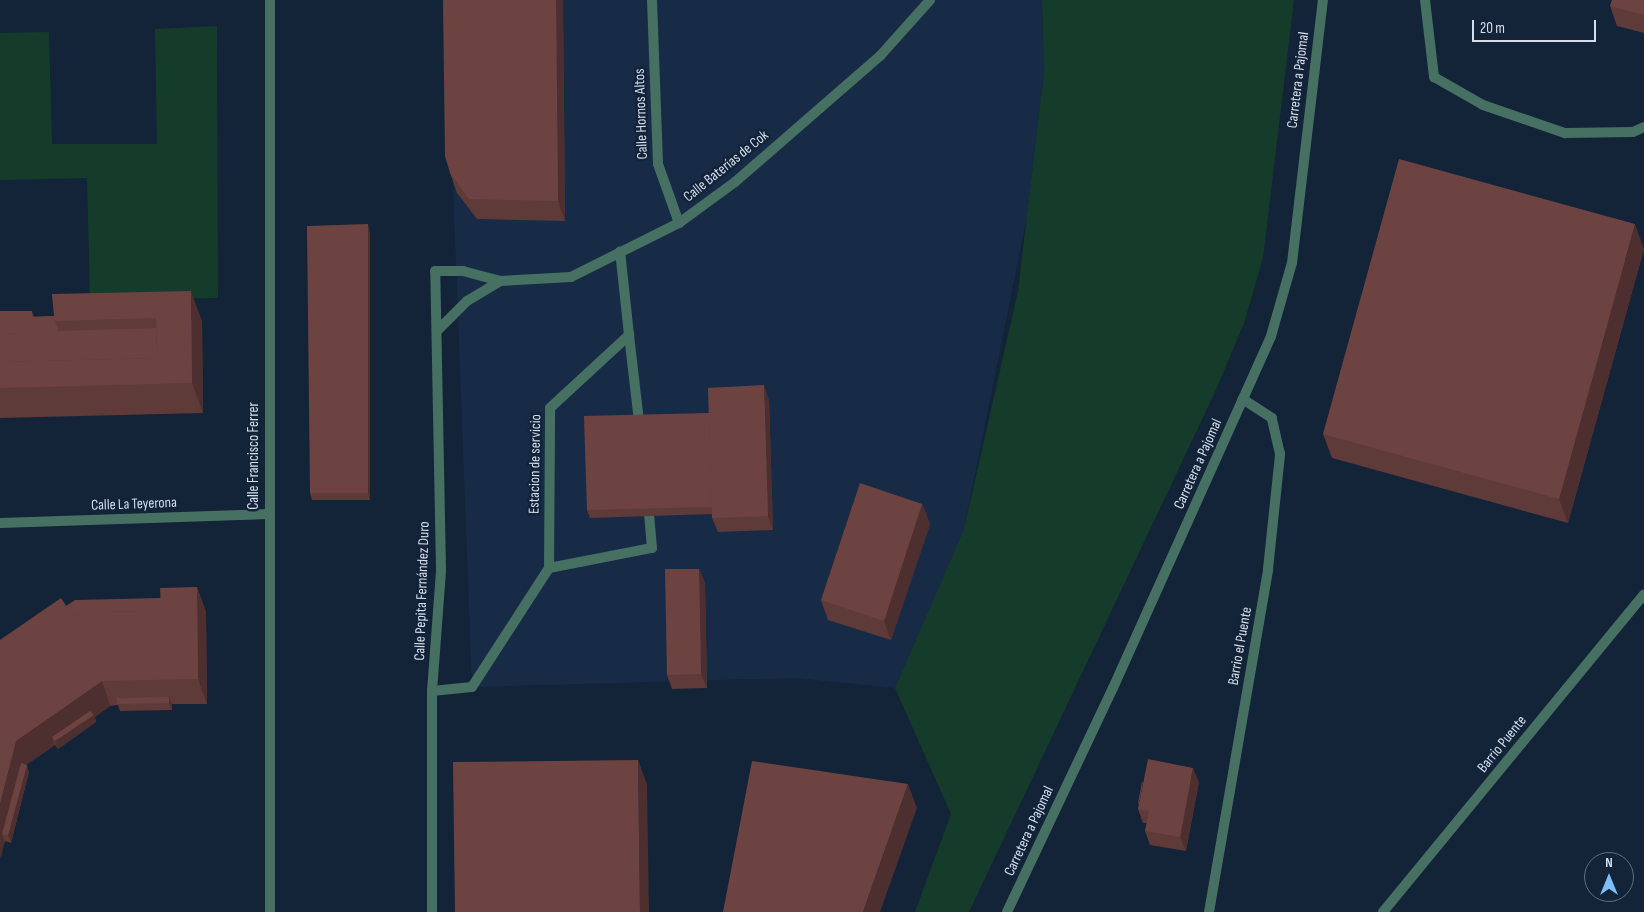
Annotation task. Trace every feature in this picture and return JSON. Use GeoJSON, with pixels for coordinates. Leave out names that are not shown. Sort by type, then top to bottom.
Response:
{"type":"FeatureCollection","features":[{"type":"Feature","properties":{"kind":"street","name":"Calle Francisco Ferrer"},"geometry":{"type":"LineString","coordinates":[[270,0],[268,514],[270,912]]}},
{"type":"Feature","properties":{"kind":"street","name":"Calle Hornos Altos"},"geometry":{"type":"LineString","coordinates":[[652,0],[658,164],[679,223]]}},
{"type":"Feature","properties":{"kind":"street","name":"Calle Baterías de Cok"},"geometry":{"type":"LineString","coordinates":[[435,271],[463,271],[500,281],[571,277],[679,223],[735,182],[880,56],[930,0]]}},
{"type":"Feature","properties":{"kind":"street","name":"Carretera a Pajomal"},"geometry":{"type":"LineString","coordinates":[[1007,912],[1271,336],[1292,263],[1323,0]]}},
{"type":"Feature","properties":{"kind":"street"},"geometry":{"type":"LineString","coordinates":[[1424,0],[1434,76],[1474,100],[1565,134],[1633,132],[1644,127]]}},
{"type":"Feature","properties":{"kind":"street"},"geometry":{"type":"LineString","coordinates":[[620,252],[638,422]]}},
{"type":"Feature","properties":{"kind":"street","name":"Calle Pepita Fernández Duro"},"geometry":{"type":"LineString","coordinates":[[432,912],[432,691],[441,570],[438,330],[435,271]]}},
{"type":"Feature","properties":{"kind":"street","name":"Calle Baterías de Cok"},"geometry":{"type":"LineString","coordinates":[[438,330],[467,301],[500,281]]}},
{"type":"Feature","properties":{"kind":"street","name":"Estacion de servicio"},"geometry":{"type":"LineString","coordinates":[[549,568],[550,408],[629,335]]}},
{"type":"Feature","properties":{"kind":"street","name":"Barrio el Puente"},"geometry":{"type":"LineString","coordinates":[[1209,912],[1268,569],[1280,454],[1272,418],[1243,399]]}},
{"type":"Feature","properties":{"kind":"street","name":"Calle La Teyerona"},"geometry":{"type":"LineString","coordinates":[[0,523],[268,514]]}},
{"type":"Feature","properties":{"kind":"street"},"geometry":{"type":"LineString","coordinates":[[432,691],[472,687],[549,568],[652,548],[648,516]]}},
{"type":"Feature","properties":{"kind":"street","name":"Barrio Puente"},"geometry":{"type":"LineString","coordinates":[[1382,912],[1644,594]]}},
{"type":"Feature","properties":{"kind":"shaded area"},"geometry":{"type":"Polygon","coordinates":[[[446,0],[1042,0],[1044,72],[1027,216],[964,529],[895,688],[795,678],[472,687],[446,0]]]}},
{"type":"Feature","properties":{"kind":"green space"},"geometry":{"type":"Polygon","coordinates":[[[1042,0],[1294,0],[1263,258],[1244,323],[1215,392],[969,912],[915,912],[951,814],[895,688],[964,529],[1018,291],[1044,72],[1042,0]]]}},
{"type":"Feature","properties":{"kind":"green space"},"geometry":{"type":"Polygon","coordinates":[[[217,26],[218,298],[90,300],[87,178],[0,180],[0,33],[49,32],[52,144],[157,144],[155,29],[217,26]]]}},
{"type":"Feature","properties":{"kind":"building"},"geometry":{"type":"Polygon","coordinates":[[[443,0],[556,0],[558,201],[469,199],[450,173],[445,156],[443,0]]]}},
{"type":"Feature","properties":{"kind":"building"},"geometry":{"type":"Polygon","coordinates":[[[1612,0],[1644,0],[1644,15],[1610,6],[1612,0]]]}},
{"type":"Feature","properties":{"kind":"building"},"geometry":{"type":"Polygon","coordinates":[[[1399,159],[1635,224],[1559,499],[1323,434],[1399,159]]]}},
{"type":"Feature","properties":{"kind":"building"},"geometry":{"type":"Polygon","coordinates":[[[368,224],[368,493],[310,493],[307,226],[368,224]]]}},
{"type":"Feature","properties":{"kind":"building"},"geometry":{"type":"Polygon","coordinates":[[[191,291],[192,383],[0,388],[0,362],[157,358],[156,318],[55,321],[52,294],[191,291]]]}},
{"type":"Feature","properties":{"kind":"building"},"geometry":{"type":"Polygon","coordinates":[[[0,311],[32,311],[32,317],[26,317],[26,333],[0,334],[0,311]]]}},
{"type":"Feature","properties":{"kind":"building"},"geometry":{"type":"Polygon","coordinates":[[[54,316],[58,331],[156,328],[157,358],[0,362],[0,334],[26,333],[26,317],[54,316]]]}},
{"type":"Feature","properties":{"kind":"building"},"geometry":{"type":"Polygon","coordinates":[[[764,385],[768,516],[712,518],[708,388],[764,385]]]}},
{"type":"Feature","properties":{"kind":"building"},"geometry":{"type":"Polygon","coordinates":[[[709,413],[712,507],[587,510],[584,416],[709,413]]]}},
{"type":"Feature","properties":{"kind":"building"},"geometry":{"type":"Polygon","coordinates":[[[860,483],[922,504],[884,621],[821,600],[860,483]]]}},
{"type":"Feature","properties":{"kind":"building"},"geometry":{"type":"Polygon","coordinates":[[[665,569],[699,569],[701,674],[667,675],[665,569]]]}},
{"type":"Feature","properties":{"kind":"building"},"geometry":{"type":"Polygon","coordinates":[[[197,587],[198,679],[102,681],[16,741],[0,803],[0,640],[61,598],[73,616],[82,612],[161,611],[160,588],[197,587]]]}},
{"type":"Feature","properties":{"kind":"building"},"geometry":{"type":"Polygon","coordinates":[[[161,598],[161,611],[82,612],[73,616],[66,606],[75,600],[161,598]]]}},
{"type":"Feature","properties":{"kind":"building"},"geometry":{"type":"Polygon","coordinates":[[[169,697],[169,703],[117,704],[117,698],[169,697]]]}},
{"type":"Feature","properties":{"kind":"building"},"geometry":{"type":"Polygon","coordinates":[[[90,711],[94,715],[55,741],[52,737],[90,711]]]}},
{"type":"Feature","properties":{"kind":"building"},"geometry":{"type":"Polygon","coordinates":[[[1148,759],[1193,768],[1180,837],[1145,831],[1149,811],[1138,809],[1148,759]]]}},
{"type":"Feature","properties":{"kind":"building"},"geometry":{"type":"Polygon","coordinates":[[[638,760],[640,912],[455,912],[453,762],[638,760]]]}},
{"type":"Feature","properties":{"kind":"building"},"geometry":{"type":"Polygon","coordinates":[[[752,761],[908,784],[863,912],[723,912],[752,761]]]}},
{"type":"Feature","properties":{"kind":"building"},"geometry":{"type":"Polygon","coordinates":[[[21,763],[27,765],[8,835],[2,834],[21,763]]]}},
{"type":"Feature","properties":{"kind":"building"},"geometry":{"type":"Polygon","coordinates":[[[1142,782],[1143,782],[1138,803],[1142,782]]]}}]}
